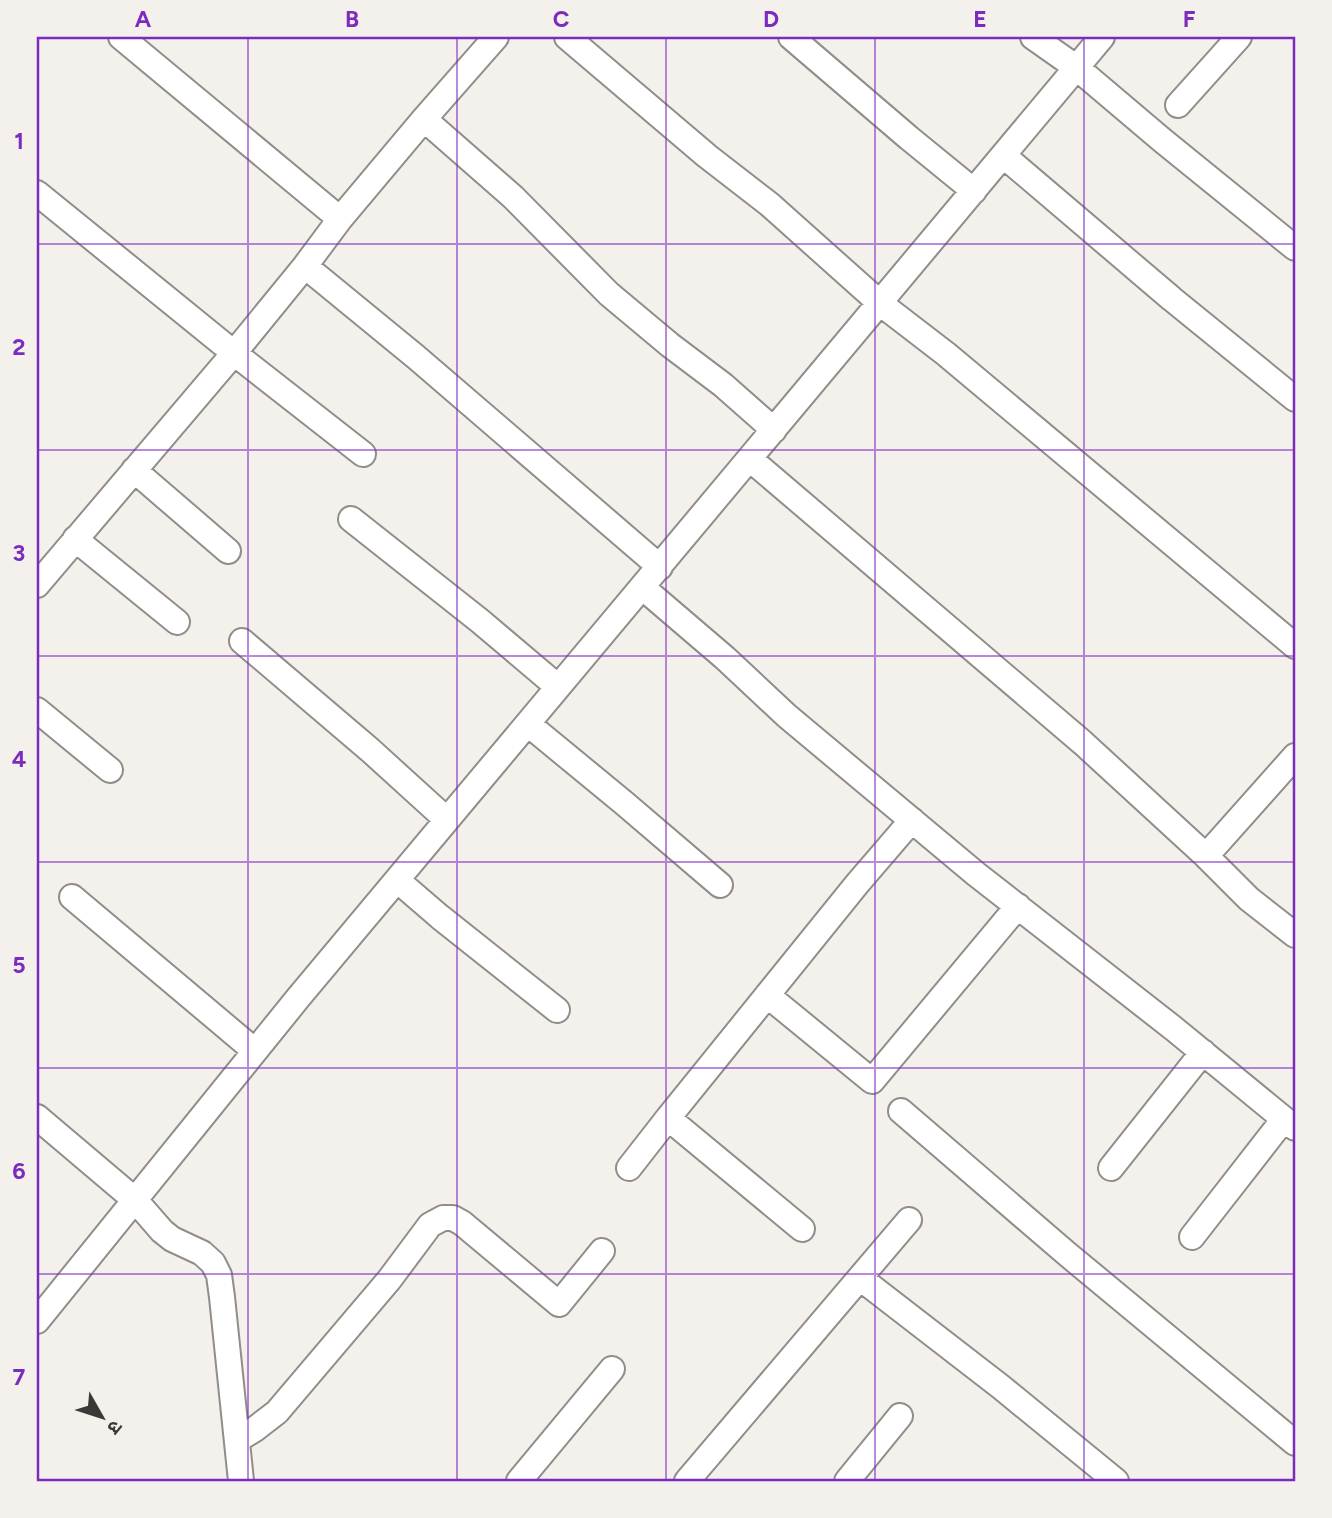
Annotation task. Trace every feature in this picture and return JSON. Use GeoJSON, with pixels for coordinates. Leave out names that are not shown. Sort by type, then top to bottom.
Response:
{"type":"FeatureCollection","features":[{"type":"Feature","properties":{"kind":"street"},"geometry":{"type":"LineString","coordinates":[[121,37],[341,219]]}},
{"type":"Feature","properties":{"kind":"street"},"geometry":{"type":"LineString","coordinates":[[37,585],[234,353],[424,119],[496,37]]}},
{"type":"Feature","properties":{"kind":"street"},"geometry":{"type":"LineString","coordinates":[[567,37],[707,156],[769,204],[881,303],[946,354],[1295,646]]}},
{"type":"Feature","properties":{"kind":"street"},"geometry":{"type":"LineString","coordinates":[[791,37],[974,191]]}},
{"type":"Feature","properties":{"kind":"street"},"geometry":{"type":"LineString","coordinates":[[1033,37],[1077,68],[1295,248]]}},
{"type":"Feature","properties":{"kind":"street"},"geometry":{"type":"LineString","coordinates":[[37,1321],[255,1051],[1102,37]]}},
{"type":"Feature","properties":{"kind":"street"},"geometry":{"type":"LineString","coordinates":[[1178,105],[1239,37]]}},
{"type":"Feature","properties":{"kind":"street"},"geometry":{"type":"LineString","coordinates":[[424,119],[513,197],[609,294],[775,430]]}},
{"type":"Feature","properties":{"kind":"street"},"geometry":{"type":"LineString","coordinates":[[1003,156],[1295,399]]}},
{"type":"Feature","properties":{"kind":"street"},"geometry":{"type":"LineString","coordinates":[[37,193],[363,454]]}},
{"type":"Feature","properties":{"kind":"street"},"geometry":{"type":"LineString","coordinates":[[305,266],[416,357],[660,567]]}},
{"type":"Feature","properties":{"kind":"street"},"geometry":{"type":"LineString","coordinates":[[750,459],[1073,735],[1250,899],[1295,934]]}},
{"type":"Feature","properties":{"kind":"street"},"geometry":{"type":"LineString","coordinates":[[134,470],[228,551]]}},
{"type":"Feature","properties":{"kind":"street"},"geometry":{"type":"LineString","coordinates":[[351,519],[558,687]]}},
{"type":"Feature","properties":{"kind":"street"},"geometry":{"type":"LineString","coordinates":[[75,539],[177,622]]}},
{"type":"Feature","properties":{"kind":"street"},"geometry":{"type":"LineString","coordinates":[[642,587],[725,658],[787,716],[976,874],[1290,1123],[1192,1237]]}},
{"type":"Feature","properties":{"kind":"street"},"geometry":{"type":"LineString","coordinates":[[243,641],[447,820]]}},
{"type":"Feature","properties":{"kind":"street"},"geometry":{"type":"LineString","coordinates":[[37,710],[110,770]]}},
{"type":"Feature","properties":{"kind":"street"},"geometry":{"type":"LineString","coordinates":[[528,724],[720,885]]}},
{"type":"Feature","properties":{"kind":"street"},"geometry":{"type":"LineString","coordinates":[[1206,856],[1295,756]]}},
{"type":"Feature","properties":{"kind":"street"},"geometry":{"type":"LineString","coordinates":[[629,1168],[857,884],[912,820]]}},
{"type":"Feature","properties":{"kind":"street"},"geometry":{"type":"LineString","coordinates":[[397,880],[557,1010]]}},
{"type":"Feature","properties":{"kind":"street"},"geometry":{"type":"LineString","coordinates":[[72,897],[255,1051]]}},
{"type":"Feature","properties":{"kind":"street"},"geometry":{"type":"LineString","coordinates":[[767,995],[872,1081],[1018,906]]}},
{"type":"Feature","properties":{"kind":"street"},"geometry":{"type":"LineString","coordinates":[[1111,1168],[1203,1052]]}},
{"type":"Feature","properties":{"kind":"street"},"geometry":{"type":"LineString","coordinates":[[901,1111],[1066,1253],[1295,1443]]}},
{"type":"Feature","properties":{"kind":"street"},"geometry":{"type":"LineString","coordinates":[[668,1118],[802,1229]]}},
{"type":"Feature","properties":{"kind":"street"},"geometry":{"type":"LineString","coordinates":[[38,1122],[135,1200],[162,1231],[213,1262],[219,1275],[237,1440],[238,1481]]}},
{"type":"Feature","properties":{"kind":"street"},"geometry":{"type":"LineString","coordinates":[[237,1440],[276,1412],[389,1280],[430,1225],[443,1218],[453,1218],[462,1223],[559,1304],[601,1251]]}},
{"type":"Feature","properties":{"kind":"street"},"geometry":{"type":"LineString","coordinates":[[687,1481],[909,1220]]}},
{"type":"Feature","properties":{"kind":"street"},"geometry":{"type":"LineString","coordinates":[[860,1278],[1001,1387],[1116,1481]]}},
{"type":"Feature","properties":{"kind":"street"},"geometry":{"type":"LineString","coordinates":[[519,1481],[612,1369]]}},
{"type":"Feature","properties":{"kind":"street"},"geometry":{"type":"LineString","coordinates":[[847,1481],[901,1416]]}}]}
